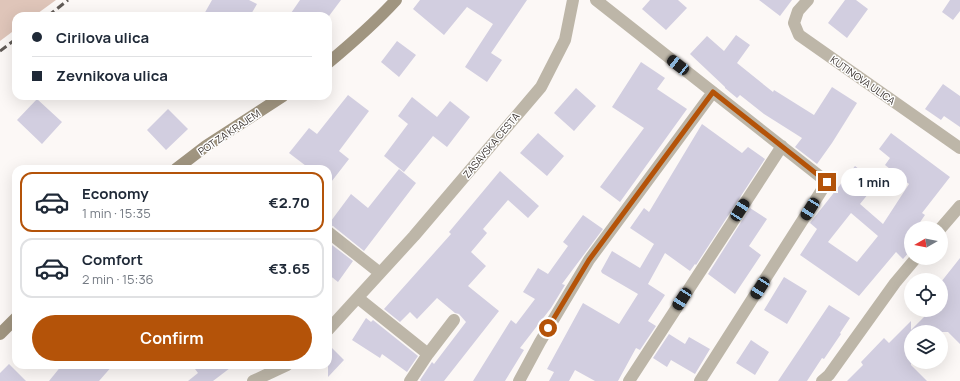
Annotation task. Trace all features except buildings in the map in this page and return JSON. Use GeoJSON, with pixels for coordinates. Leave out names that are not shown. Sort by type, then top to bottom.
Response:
{"type":"FeatureCollection","features":[{"type":"Feature","properties":{"kind":"street"},"geometry":{"type":"LineString","coordinates":[[332,60],[358,39],[396,0]]}},
{"type":"Feature","properties":{"kind":"street","name":"ZASAVSKA CESTA"},"geometry":{"type":"LineString","coordinates":[[332,326],[414,236],[541,87],[565,40],[573,0]]}},
{"type":"Feature","properties":{"kind":"street"},"geometry":{"type":"LineString","coordinates":[[596,0],[827,182],[700,381]]}},
{"type":"Feature","properties":{"kind":"street","name":"KUTINOVA ULICA"},"geometry":{"type":"LineString","coordinates":[[808,0],[798,11],[794,23],[799,35],[960,148]]}},
{"type":"Feature","properties":{"kind":"street"},"geometry":{"type":"LineString","coordinates":[[519,381],[540,342],[589,260],[713,92]]}},
{"type":"Feature","properties":{"kind":"street","name":"POT ZA KRAJEM"},"geometry":{"type":"LineString","coordinates":[[181,165],[206,146],[277,100]]}},
{"type":"Feature","properties":{"kind":"street"},"geometry":{"type":"LineString","coordinates":[[629,381],[782,146]]}},
{"type":"Feature","properties":{"kind":"street"},"geometry":{"type":"LineString","coordinates":[[947,221],[960,206]]}},
{"type":"Feature","properties":{"kind":"street"},"geometry":{"type":"LineString","coordinates":[[332,235],[380,273]]}},
{"type":"Feature","properties":{"kind":"street"},"geometry":{"type":"LineString","coordinates":[[822,381],[829,375],[895,283],[910,265]]}},
{"type":"Feature","properties":{"kind":"street"},"geometry":{"type":"LineString","coordinates":[[358,298],[428,354]]}},
{"type":"Feature","properties":{"kind":"street"},"geometry":{"type":"LineString","coordinates":[[410,381],[454,320]]}},
{"type":"Feature","properties":{"kind":"street"},"geometry":{"type":"LineString","coordinates":[[0,334],[12,322]]}},
{"type":"Feature","properties":{"kind":"street"},"geometry":{"type":"LineString","coordinates":[[253,381],[279,369]]}},
{"type":"Feature","properties":{"kind":"shaded area"},"geometry":{"type":"Polygon","coordinates":[[[0,0],[56,0],[40,12],[12,12],[12,32],[0,41],[0,0]]]}},
{"type":"Feature","properties":{"kind":"railway"},"geometry":{"type":"LineString","coordinates":[[53,12],[68,0]]}},
{"type":"Feature","properties":{"kind":"railway"},"geometry":{"type":"LineString","coordinates":[[0,51],[12,42]]}},
{"type":"Feature","properties":{"kind":"route"},"geometry":{"type":"LineString","coordinates":[[548,328],[589,260],[713,92],[827,182]]}}]}
